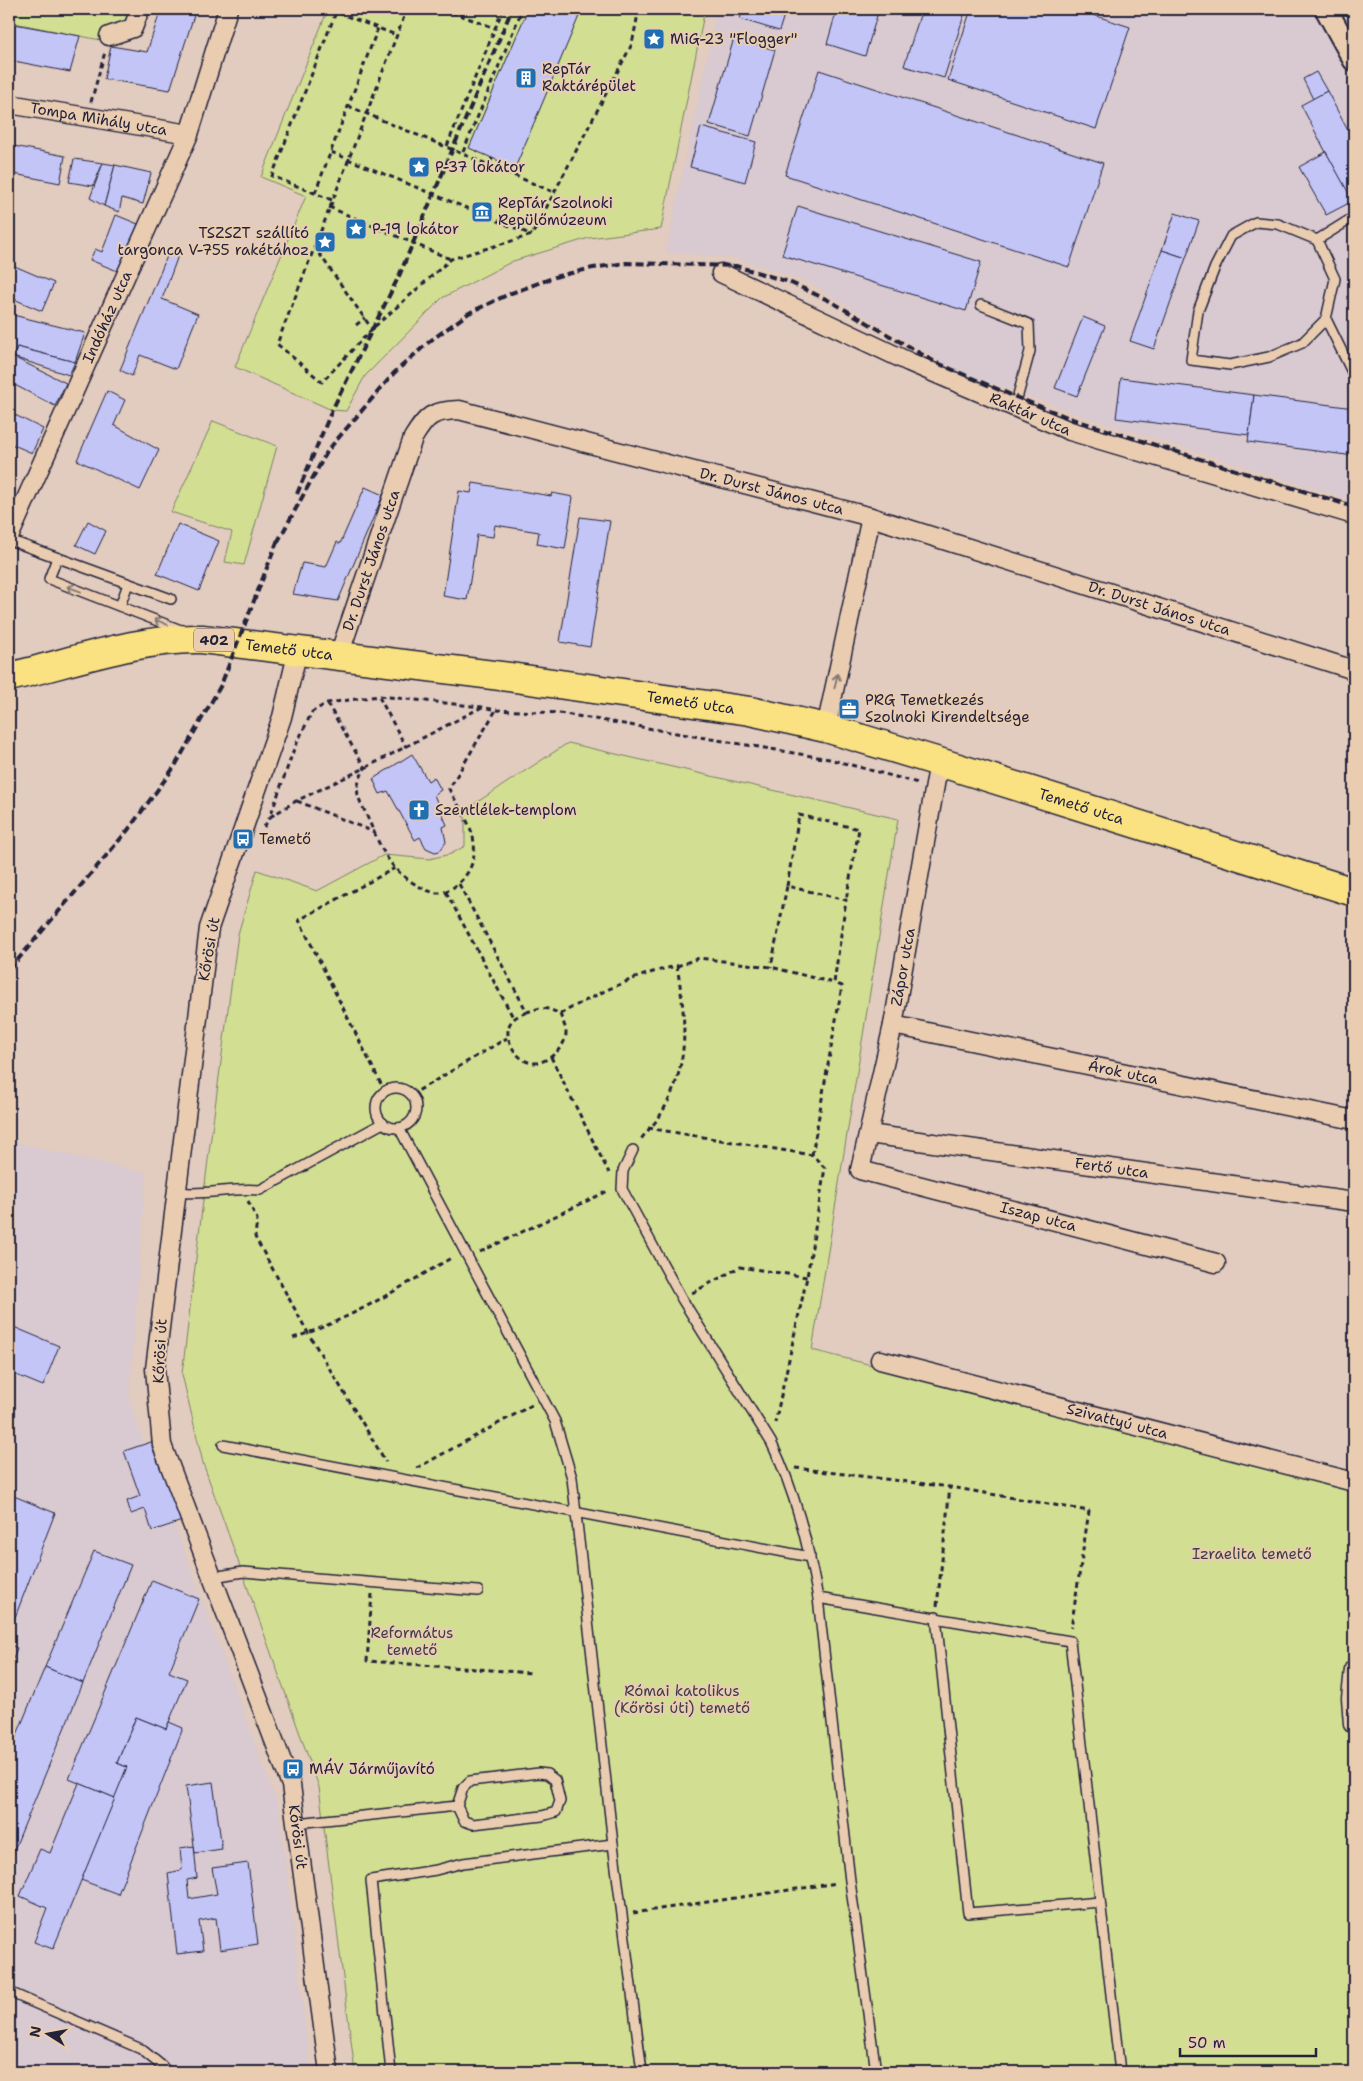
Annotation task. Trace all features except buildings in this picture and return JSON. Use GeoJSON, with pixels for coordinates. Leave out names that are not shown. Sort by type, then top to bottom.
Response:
{"type":"FeatureCollection","features":[{"type":"Feature","properties":{"kind":"main road","name":"Temető utca"},"geometry":{"type":"LineString","coordinates":[[9,677],[131,646],[182,638],[339,655],[750,711],[826,728],[937,775],[1354,892]]}},
{"type":"Feature","properties":{"kind":"street"},"geometry":{"type":"LineString","coordinates":[[109,36],[133,28],[140,9]]}},
{"type":"Feature","properties":{"kind":"street","name":"Indóház utca"},"geometry":{"type":"LineString","coordinates":[[10,530],[189,134],[228,9]]}},
{"type":"Feature","properties":{"kind":"street"},"geometry":{"type":"LineString","coordinates":[[1326,9],[1354,60]]}},
{"type":"Feature","properties":{"kind":"street","name":"Tompa Mihály utca"},"geometry":{"type":"LineString","coordinates":[[9,104],[189,134]]}},
{"type":"Feature","properties":{"kind":"street","name":"Raktár utca"},"geometry":{"type":"LineString","coordinates":[[721,273],[909,362],[1070,431],[1354,515]]}},
{"type":"Feature","properties":{"kind":"street","name":"Dr. Durst János utca"},"geometry":{"type":"LineString","coordinates":[[339,655],[413,438],[424,421],[440,411],[460,410],[871,517],[1354,670]]}},
{"type":"Feature","properties":{"kind":"street"},"geometry":{"type":"LineString","coordinates":[[826,728],[871,517]]}},
{"type":"Feature","properties":{"kind":"street","name":"Kőrösi út"},"geometry":{"type":"LineString","coordinates":[[298,650],[282,717],[209,928],[156,1369],[162,1445],[291,1786],[328,2072]]}},
{"type":"Feature","properties":{"kind":"street","name":"Zápor utca"},"geometry":{"type":"LineString","coordinates":[[860,1170],[893,1025],[937,775]]}},
{"type":"Feature","properties":{"kind":"street","name":"Árok utca"},"geometry":{"type":"LineString","coordinates":[[893,1025],[1354,1120]]}},
{"type":"Feature","properties":{"kind":"street","name":"Fertő utca"},"geometry":{"type":"LineString","coordinates":[[869,1134],[1354,1202]]}},
{"type":"Feature","properties":{"kind":"street","name":"Iszap utca"},"geometry":{"type":"LineString","coordinates":[[860,1170],[1216,1263]]}},
{"type":"Feature","properties":{"kind":"street","name":"Szivattyú utca"},"geometry":{"type":"LineString","coordinates":[[880,1360],[1354,1482]]}},
{"type":"Feature","properties":{"kind":"street"},"geometry":{"type":"LineString","coordinates":[[1353,1724],[1351,1698],[1354,1669]]}},
{"type":"Feature","properties":{"kind":"lane"},"geometry":{"type":"LineString","coordinates":[[1317,240],[1354,217]]}},
{"type":"Feature","properties":{"kind":"lane"},"geometry":{"type":"LineString","coordinates":[[1256,222],[1278,224],[1317,240],[1334,279],[1326,319],[1302,343],[1269,357],[1230,365],[1192,360],[1198,311],[1215,267],[1231,236],[1256,222]]}},
{"type":"Feature","properties":{"kind":"lane"},"geometry":{"type":"LineString","coordinates":[[981,305],[1029,324],[1030,351],[1014,406]]}},
{"type":"Feature","properties":{"kind":"lane"},"geometry":{"type":"LineString","coordinates":[[1326,319],[1354,376]]}},
{"type":"Feature","properties":{"kind":"lane"},"geometry":{"type":"LineString","coordinates":[[10,530],[57,558],[171,599]]}},
{"type":"Feature","properties":{"kind":"lane"},"geometry":{"type":"LineString","coordinates":[[57,558],[49,579],[202,639]]}},
{"type":"Feature","properties":{"kind":"lane"},"geometry":{"type":"LineString","coordinates":[[120,606],[128,584]]}},
{"type":"Feature","properties":{"kind":"lane"},"geometry":{"type":"LineString","coordinates":[[396,1089],[411,1095],[416,1112],[410,1122],[399,1128],[388,1126],[379,1119],[376,1107],[385,1092],[396,1089]]}},
{"type":"Feature","properties":{"kind":"lane"},"geometry":{"type":"LineString","coordinates":[[177,1192],[193,1194],[242,1189],[260,1190],[383,1123]]}},
{"type":"Feature","properties":{"kind":"lane"},"geometry":{"type":"LineString","coordinates":[[399,1128],[555,1421],[572,1478],[613,1844],[642,2072]]}},
{"type":"Feature","properties":{"kind":"lane"},"geometry":{"type":"LineString","coordinates":[[633,1150],[623,1171],[622,1189],[682,1299],[771,1442],[783,1466],[810,1557],[818,1598],[850,1881],[876,2072]]}},
{"type":"Feature","properties":{"kind":"lane"},"geometry":{"type":"LineString","coordinates":[[223,1445],[576,1514],[810,1557]]}},
{"type":"Feature","properties":{"kind":"lane"},"geometry":{"type":"LineString","coordinates":[[213,1577],[242,1572],[478,1590]]}},
{"type":"Feature","properties":{"kind":"lane"},"geometry":{"type":"LineString","coordinates":[[818,1598],[1070,1641],[1120,2072]]}},
{"type":"Feature","properties":{"kind":"lane"},"geometry":{"type":"LineString","coordinates":[[936,1617],[968,1913],[1100,1902]]}},
{"type":"Feature","properties":{"kind":"lane"},"geometry":{"type":"LineString","coordinates":[[539,1773],[547,1774],[555,1780],[560,1800],[556,1812],[542,1816],[474,1824],[464,1820],[457,1806],[463,1788],[470,1782],[539,1773]]}},
{"type":"Feature","properties":{"kind":"lane"},"geometry":{"type":"LineString","coordinates":[[297,1823],[457,1806]]}},
{"type":"Feature","properties":{"kind":"lane"},"geometry":{"type":"LineString","coordinates":[[391,2072],[371,1880],[436,1870],[463,1863],[613,1844]]}},
{"type":"Feature","properties":{"kind":"lane"},"geometry":{"type":"LineString","coordinates":[[9,1992],[141,2050],[167,2072]]}},
{"type":"Feature","properties":{"kind":"path"},"geometry":{"type":"LineString","coordinates":[[406,9],[314,245],[278,344],[322,382],[372,329],[451,259],[532,235],[556,193],[632,44],[639,9]]}},
{"type":"Feature","properties":{"kind":"path"},"geometry":{"type":"LineString","coordinates":[[443,9],[495,28]]}},
{"type":"Feature","properties":{"kind":"path"},"geometry":{"type":"LineString","coordinates":[[447,146],[503,9]]}},
{"type":"Feature","properties":{"kind":"path"},"geometry":{"type":"LineString","coordinates":[[463,152],[522,10]]}},
{"type":"Feature","properties":{"kind":"path"},"geometry":{"type":"LineString","coordinates":[[332,200],[272,176],[336,12],[396,35]]}},
{"type":"Feature","properties":{"kind":"path"},"geometry":{"type":"LineString","coordinates":[[315,193],[378,28]]}},
{"type":"Feature","properties":{"kind":"path"},"geometry":{"type":"LineString","coordinates":[[87,117],[109,36]]}},
{"type":"Feature","properties":{"kind":"path"},"geometry":{"type":"LineString","coordinates":[[348,106],[463,152],[556,193]]}},
{"type":"Feature","properties":{"kind":"path"},"geometry":{"type":"LineString","coordinates":[[331,152],[532,235]]}},
{"type":"Feature","properties":{"kind":"path"},"geometry":{"type":"LineString","coordinates":[[483,161],[492,159],[495,166]]}},
{"type":"Feature","properties":{"kind":"path"},"geometry":{"type":"LineString","coordinates":[[329,206],[451,259]]}},
{"type":"Feature","properties":{"kind":"path"},"geometry":{"type":"LineString","coordinates":[[314,245],[372,329]]}},
{"type":"Feature","properties":{"kind":"path"},"geometry":{"type":"LineString","coordinates":[[356,326],[365,318]]}},
{"type":"Feature","properties":{"kind":"path"},"geometry":{"type":"LineString","coordinates":[[378,696],[406,747]]}},
{"type":"Feature","properties":{"kind":"path"},"geometry":{"type":"LineString","coordinates":[[262,830],[270,817],[294,749],[312,712],[327,703],[378,696],[496,710],[559,713],[828,759],[937,775]]}},
{"type":"Feature","properties":{"kind":"path"},"geometry":{"type":"LineString","coordinates":[[327,703],[364,768]]}},
{"type":"Feature","properties":{"kind":"path"},"geometry":{"type":"LineString","coordinates":[[270,817],[296,801],[482,707]]}},
{"type":"Feature","properties":{"kind":"path"},"geometry":{"type":"LineString","coordinates":[[364,768],[357,782],[356,794],[374,832],[395,868],[414,883],[437,893],[446,892],[466,877],[475,849],[472,835],[449,789],[496,710]]}},
{"type":"Feature","properties":{"kind":"path"},"geometry":{"type":"LineString","coordinates":[[296,801],[374,832]]}},
{"type":"Feature","properties":{"kind":"path"},"geometry":{"type":"LineString","coordinates":[[771,967],[787,886],[798,815],[860,829],[846,900],[834,983]]}},
{"type":"Feature","properties":{"kind":"path"},"geometry":{"type":"LineString","coordinates":[[385,1092],[299,920],[395,868]]}},
{"type":"Feature","properties":{"kind":"path"},"geometry":{"type":"LineString","coordinates":[[459,884],[527,1012]]}},
{"type":"Feature","properties":{"kind":"path"},"geometry":{"type":"LineString","coordinates":[[787,886],[846,900]]}},
{"type":"Feature","properties":{"kind":"path"},"geometry":{"type":"LineString","coordinates":[[446,892],[514,1019]]}},
{"type":"Feature","properties":{"kind":"path"},"geometry":{"type":"LineString","coordinates":[[560,1014],[589,998],[652,971],[677,966],[699,958],[771,967],[842,986],[812,1155]]}},
{"type":"Feature","properties":{"kind":"path"},"geometry":{"type":"LineString","coordinates":[[633,1150],[648,1128],[661,1115],[679,1076],[683,1050],[685,1013],[677,966]]}},
{"type":"Feature","properties":{"kind":"path"},"geometry":{"type":"LineString","coordinates":[[540,1008],[549,1009],[560,1014],[566,1034],[563,1046],[550,1057],[534,1063],[523,1059],[514,1050],[507,1038],[509,1024],[527,1012],[540,1008]]}},
{"type":"Feature","properties":{"kind":"path"},"geometry":{"type":"LineString","coordinates":[[411,1095],[507,1038]]}},
{"type":"Feature","properties":{"kind":"path"},"geometry":{"type":"LineString","coordinates":[[550,1057],[616,1187],[629,1201]]}},
{"type":"Feature","properties":{"kind":"path"},"geometry":{"type":"LineString","coordinates":[[648,1128],[812,1155],[825,1168],[807,1277],[771,1442]]}},
{"type":"Feature","properties":{"kind":"path"},"geometry":{"type":"LineString","coordinates":[[293,1338],[319,1330],[466,1254],[616,1187]]}},
{"type":"Feature","properties":{"kind":"path"},"geometry":{"type":"LineString","coordinates":[[242,1189],[257,1219],[255,1237],[308,1333],[396,1479],[543,1399]]}},
{"type":"Feature","properties":{"kind":"path"},"geometry":{"type":"LineString","coordinates":[[682,1299],[740,1267],[807,1277]]}},
{"type":"Feature","properties":{"kind":"path"},"geometry":{"type":"LineString","coordinates":[[783,1466],[950,1487],[1089,1511],[1070,1641]]}},
{"type":"Feature","properties":{"kind":"path"},"geometry":{"type":"LineString","coordinates":[[936,1617],[950,1487]]}},
{"type":"Feature","properties":{"kind":"path"},"geometry":{"type":"LineString","coordinates":[[373,1583],[367,1661],[532,1673]]}},
{"type":"Feature","properties":{"kind":"path"},"geometry":{"type":"LineString","coordinates":[[622,1915],[850,1881]]}},
{"type":"Feature","properties":{"kind":"shaded area"},"geometry":{"type":"Polygon","coordinates":[[[717,9],[1354,9],[1354,501],[1086,417],[955,370],[806,281],[736,258],[666,252],[717,9]]]}},
{"type":"Feature","properties":{"kind":"shaded area","name":"MÁV Járműjavító"},"geometry":{"type":"Polygon","coordinates":[[[9,1141],[146,1173],[129,1401],[279,1808],[311,2072],[9,2072],[9,1141]]]}},
{"type":"Feature","properties":{"kind":"green space"},"geometry":{"type":"Polygon","coordinates":[[[9,9],[135,9],[121,44],[9,22],[9,9]]]}},
{"type":"Feature","properties":{"kind":"green space","name":"RepTár Szolnoki Repülőmúzeum"},"geometry":{"type":"Polygon","coordinates":[[[328,9],[705,9],[661,229],[589,238],[513,261],[442,298],[365,376],[346,411],[332,410],[235,367],[306,196],[261,177],[328,9]]]}},
{"type":"Feature","properties":{"kind":"green space"},"geometry":{"type":"Polygon","coordinates":[[[213,421],[277,446],[244,565],[225,562],[232,532],[171,512],[213,421]]]}},
{"type":"Feature","properties":{"kind":"green space","name":"Római katolikus (Kőrösi úti) temető"},"geometry":{"type":"Polygon","coordinates":[[[568,743],[898,819],[812,1350],[1354,1487],[1354,1654],[1349,1673],[1354,1735],[1354,2072],[355,2072],[319,1787],[203,1463],[182,1374],[238,934],[257,870],[317,891],[384,855],[429,859],[451,854],[465,846],[465,810],[568,743]]]}},
{"type":"Feature","properties":{"kind":"railway"},"geometry":{"type":"LineString","coordinates":[[297,494],[332,410],[399,276],[512,9]]}},
{"type":"Feature","properties":{"kind":"railway"},"geometry":{"type":"LineString","coordinates":[[277,543],[328,450],[394,373],[430,341],[469,313],[509,294],[558,276],[626,263],[736,266],[789,282],[830,301],[935,362],[1018,398],[1075,420],[1354,507]]}},
{"type":"Feature","properties":{"kind":"railway"},"geometry":{"type":"LineString","coordinates":[[9,970],[128,830],[175,766],[221,685],[279,537]]}},
{"type":"Feature","properties":{"kind":"place","name":"MiG-23 \"Flogger\""},"geometry":{"type":"Point","coordinates":[654,39]}},
{"type":"Feature","properties":{"kind":"place","name":"RepTár Raktárépület"},"geometry":{"type":"Point","coordinates":[526,78]}},
{"type":"Feature","properties":{"kind":"place","name":"P-37 lokátor"},"geometry":{"type":"Point","coordinates":[419,167]}},
{"type":"Feature","properties":{"kind":"place","name":"RepTár Szolnoki Repülőmúzeum"},"geometry":{"type":"Point","coordinates":[482,212]}},
{"type":"Feature","properties":{"kind":"place","name":"P-19 lokátor"},"geometry":{"type":"Point","coordinates":[356,229]}},
{"type":"Feature","properties":{"kind":"place","name":"TSZSZT szállító targonca V-755 rakétához"},"geometry":{"type":"Point","coordinates":[325,242]}},
{"type":"Feature","properties":{"kind":"place","name":"PRG Temetkezés Szolnoki Kirendeltsége"},"geometry":{"type":"Point","coordinates":[849,709]}},
{"type":"Feature","properties":{"kind":"place","name":"Szentlélek-templom"},"geometry":{"type":"Point","coordinates":[419,810]}},
{"type":"Feature","properties":{"kind":"place","name":"Temető"},"geometry":{"type":"Point","coordinates":[243,839]}},
{"type":"Feature","properties":{"kind":"place","name":"MÁV Járműjavító"},"geometry":{"type":"Point","coordinates":[293,1769]}},
{"type":"Feature","properties":{"kind":"park label","name":"Izraelita temető"},"geometry":{"type":"Point","coordinates":[1252,1554]}},
{"type":"Feature","properties":{"kind":"park label","name":"Református temető"},"geometry":{"type":"Point","coordinates":[412,1642]}}]}
